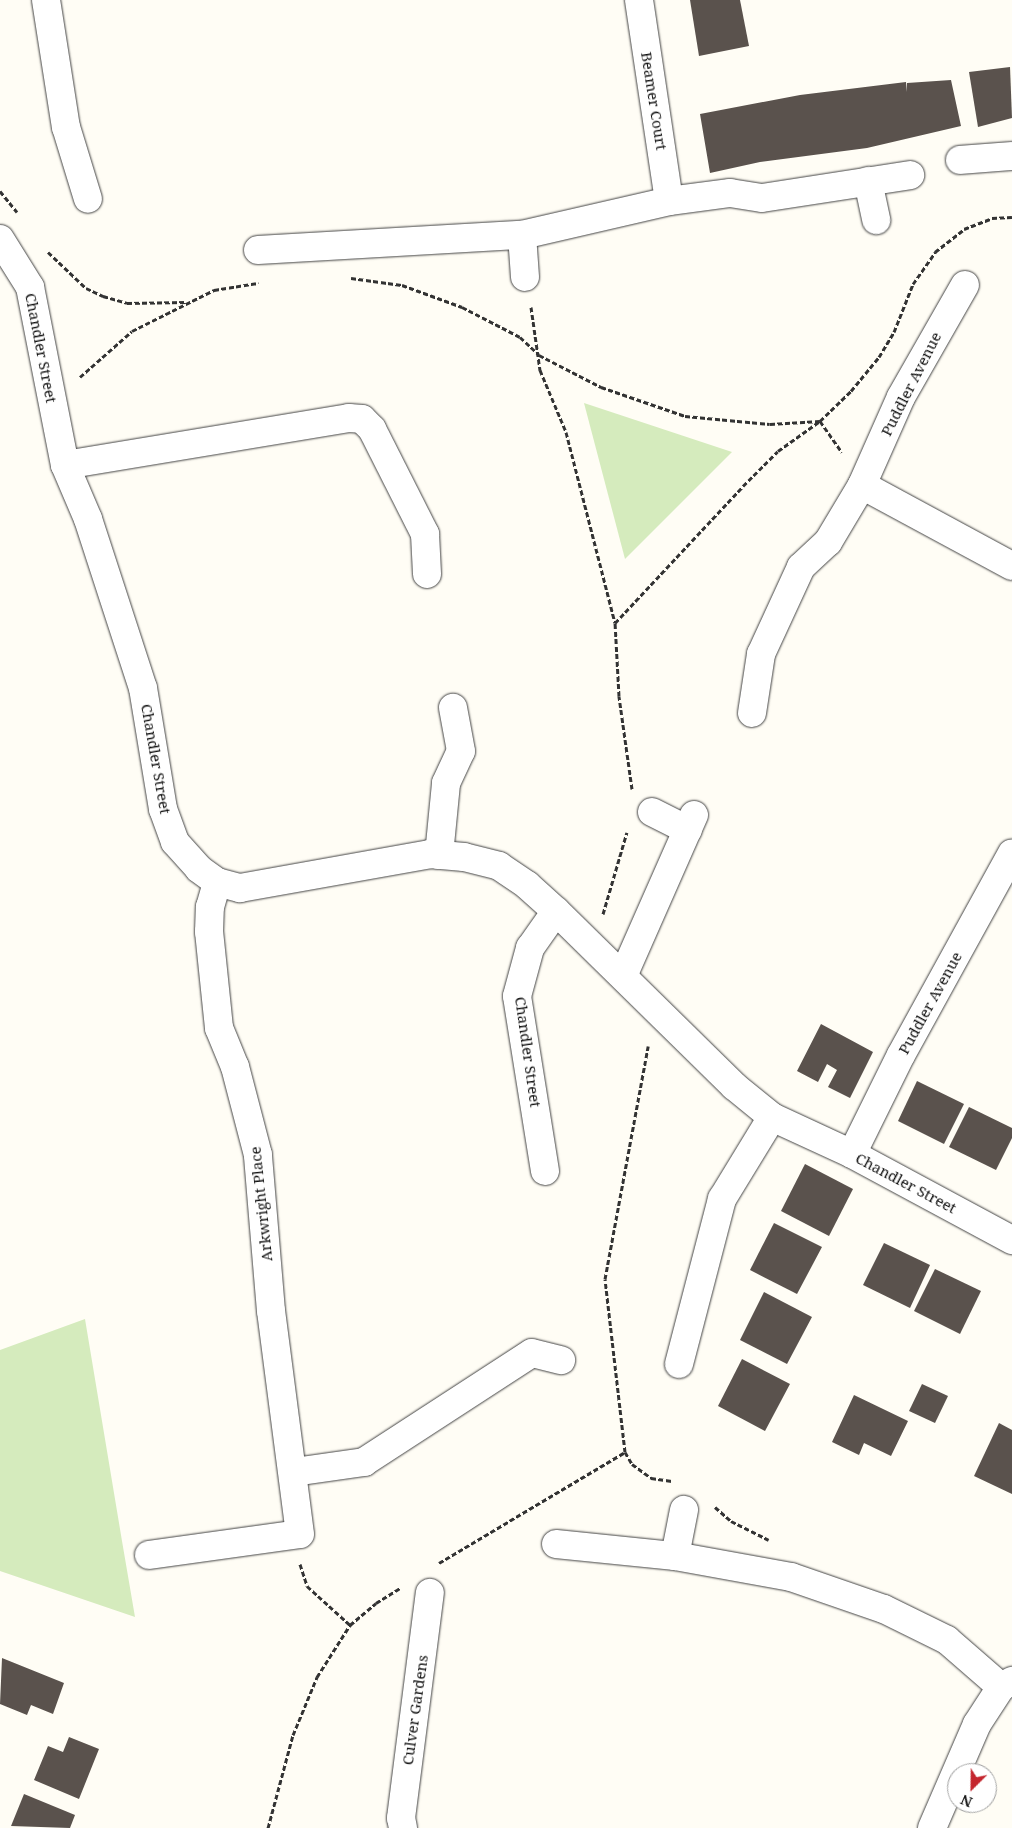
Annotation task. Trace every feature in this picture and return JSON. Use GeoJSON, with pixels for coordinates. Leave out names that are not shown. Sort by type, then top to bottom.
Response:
{"type":"FeatureCollection","features":[{"type":"Feature","properties":{"kind":"street"},"geometry":{"type":"LineString","coordinates":[[46,0],[66,127],[88,199]]}},
{"type":"Feature","properties":{"kind":"street","name":"Beamer Court"},"geometry":{"type":"LineString","coordinates":[[639,0],[669,201]]}},
{"type":"Feature","properties":{"kind":"street"},"geometry":{"type":"LineString","coordinates":[[960,160],[1012,156]]}},
{"type":"Feature","properties":{"kind":"street"},"geometry":{"type":"LineString","coordinates":[[258,250],[522,235],[669,201],[730,193],[762,198],[910,175]]}},
{"type":"Feature","properties":{"kind":"street"},"geometry":{"type":"LineString","coordinates":[[868,181],[876,220]]}},
{"type":"Feature","properties":{"kind":"street"},"geometry":{"type":"LineString","coordinates":[[522,235],[525,277]]}},
{"type":"Feature","properties":{"kind":"street","name":"Chandler Street"},"geometry":{"type":"LineString","coordinates":[[0,239],[30,287],[65,465],[88,519],[143,688],[163,808],[175,842],[199,869],[217,882],[240,888],[430,854],[464,857],[498,866],[527,885],[556,911],[592,944],[734,1086],[772,1117],[852,1154],[1012,1240]]}},
{"type":"Feature","properties":{"kind":"street","name":"Puddler Avenue"},"geometry":{"type":"LineString","coordinates":[[752,713],[761,654],[801,567],[828,542],[862,485],[901,397],[964,285]]}},
{"type":"Feature","properties":{"kind":"street"},"geometry":{"type":"LineString","coordinates":[[65,465],[340,420],[362,419],[372,429],[425,534],[427,574]]}},
{"type":"Feature","properties":{"kind":"street"},"geometry":{"type":"LineString","coordinates":[[862,485],[1012,566]]}},
{"type":"Feature","properties":{"kind":"street"},"geometry":{"type":"LineString","coordinates":[[439,855],[446,783],[462,751],[453,708]]}},
{"type":"Feature","properties":{"kind":"street"},"geometry":{"type":"LineString","coordinates":[[623,976],[691,822],[652,812]]}},
{"type":"Feature","properties":{"kind":"street","name":"Puddler Avenue"},"geometry":{"type":"LineString","coordinates":[[852,1154],[901,1055],[1012,853]]}},
{"type":"Feature","properties":{"kind":"street","name":"Arkwright Place"},"geometry":{"type":"LineString","coordinates":[[217,882],[210,907],[208,932],[219,1028],[234,1067],[258,1155],[271,1311],[294,1472],[300,1534]]}},
{"type":"Feature","properties":{"kind":"street","name":"Chandler Street"},"geometry":{"type":"LineString","coordinates":[[545,1171],[517,996],[530,948],[556,911]]}},
{"type":"Feature","properties":{"kind":"street"},"geometry":{"type":"LineString","coordinates":[[679,1364],[722,1200],[772,1117]]}},
{"type":"Feature","properties":{"kind":"street"},"geometry":{"type":"LineString","coordinates":[[294,1472],[364,1462],[532,1353],[561,1360]]}},
{"type":"Feature","properties":{"kind":"street"},"geometry":{"type":"LineString","coordinates":[[675,1556],[684,1510]]}},
{"type":"Feature","properties":{"kind":"street"},"geometry":{"type":"LineString","coordinates":[[149,1555],[300,1534]]}},
{"type":"Feature","properties":{"kind":"street"},"geometry":{"type":"LineString","coordinates":[[556,1544],[675,1556],[791,1577],[884,1609],[947,1640],[1006,1684],[977,1724],[932,1828]]}},
{"type":"Feature","properties":{"kind":"street","name":"Culver Gardens"},"geometry":{"type":"LineString","coordinates":[[402,1828],[401,1818],[418,1588]]}},
{"type":"Feature","properties":{"kind":"path"},"geometry":{"type":"LineString","coordinates":[[615,623],[778,451],[820,421],[851,391],[879,357],[894,332],[913,284],[934,252],[964,229],[992,218],[1012,217]]}},
{"type":"Feature","properties":{"kind":"path"},"geometry":{"type":"LineString","coordinates":[[48,252],[86,288],[103,296],[127,303],[188,302]]}},
{"type":"Feature","properties":{"kind":"path"},"geometry":{"type":"LineString","coordinates":[[346,277],[402,285],[462,307],[520,337],[539,355],[601,387],[686,416],[770,424],[820,421]]}},
{"type":"Feature","properties":{"kind":"path"},"geometry":{"type":"LineString","coordinates":[[525,277],[540,370],[566,432],[615,623],[619,696],[632,793]]}},
{"type":"Feature","properties":{"kind":"path"},"geometry":{"type":"LineString","coordinates":[[52,403],[132,331],[214,290],[262,282]]}},
{"type":"Feature","properties":{"kind":"path"},"geometry":{"type":"LineString","coordinates":[[592,944],[619,866],[628,828]]}},
{"type":"Feature","properties":{"kind":"path"},"geometry":{"type":"LineString","coordinates":[[665,1017],[650,1040],[606,1279],[625,1452],[632,1464],[651,1478],[677,1482]]}},
{"type":"Feature","properties":{"kind":"path"},"geometry":{"type":"LineString","coordinates":[[435,1565],[625,1452]]}},
{"type":"Feature","properties":{"kind":"path"},"geometry":{"type":"LineString","coordinates":[[713,1504],[732,1521],[772,1541]]}},
{"type":"Feature","properties":{"kind":"path"},"geometry":{"type":"LineString","coordinates":[[300,1534],[300,1565],[308,1586],[350,1626]]}},
{"type":"Feature","properties":{"kind":"path"},"geometry":{"type":"LineString","coordinates":[[268,1828],[290,1744],[317,1677],[350,1626],[376,1603],[418,1588]]}},
{"type":"Feature","properties":{"kind":"green space"},"geometry":{"type":"Polygon","coordinates":[[[584,403],[732,452],[625,559],[584,403]]]}},
{"type":"Feature","properties":{"kind":"green space"},"geometry":{"type":"Polygon","coordinates":[[[85,1319],[135,1617],[0,1571],[0,1350],[85,1319]]]}},
{"type":"Feature","properties":{"kind":"building"},"geometry":{"type":"Polygon","coordinates":[[[690,0],[740,0],[749,46],[699,56],[690,0]]]}},
{"type":"Feature","properties":{"kind":"building"},"geometry":{"type":"Polygon","coordinates":[[[1010,67],[1012,118],[978,127],[969,72],[1010,67]]]}},
{"type":"Feature","properties":{"kind":"building"},"geometry":{"type":"Polygon","coordinates":[[[951,80],[961,126],[867,148],[760,162],[710,173],[700,114],[800,95],[906,82],[907,92],[907,83],[951,80]]]}},
{"type":"Feature","properties":{"kind":"building"},"geometry":{"type":"Polygon","coordinates":[[[821,1024],[873,1052],[850,1098],[828,1087],[837,1070],[827,1064],[818,1082],[797,1071],[821,1024]]]}},
{"type":"Feature","properties":{"kind":"building"},"geometry":{"type":"Polygon","coordinates":[[[917,1081],[964,1104],[944,1144],[898,1121],[917,1081]]]}},
{"type":"Feature","properties":{"kind":"building"},"geometry":{"type":"Polygon","coordinates":[[[969,1107],[1012,1128],[1012,1138],[996,1170],[949,1147],[969,1107]]]}},
{"type":"Feature","properties":{"kind":"building"},"geometry":{"type":"Polygon","coordinates":[[[805,1164],[853,1189],[829,1236],[781,1211],[805,1164]]]}},
{"type":"Feature","properties":{"kind":"building"},"geometry":{"type":"Polygon","coordinates":[[[774,1223],[822,1247],[797,1294],[750,1270],[774,1223]]]}},
{"type":"Feature","properties":{"kind":"building"},"geometry":{"type":"Polygon","coordinates":[[[884,1243],[930,1265],[910,1308],[863,1285],[884,1243]]]}},
{"type":"Feature","properties":{"kind":"building"},"geometry":{"type":"Polygon","coordinates":[[[935,1269],[981,1291],[960,1334],[914,1311],[935,1269]]]}},
{"type":"Feature","properties":{"kind":"building"},"geometry":{"type":"Polygon","coordinates":[[[764,1292],[812,1317],[787,1364],[740,1340],[764,1292]]]}},
{"type":"Feature","properties":{"kind":"building"},"geometry":{"type":"Polygon","coordinates":[[[742,1359],[790,1384],[765,1431],[718,1406],[742,1359]]]}},
{"type":"Feature","properties":{"kind":"building"},"geometry":{"type":"Polygon","coordinates":[[[922,1384],[948,1396],[935,1423],[909,1411],[922,1384]]]}},
{"type":"Feature","properties":{"kind":"building"},"geometry":{"type":"Polygon","coordinates":[[[854,1395],[908,1421],[891,1456],[864,1443],[859,1455],[832,1442],[854,1395]]]}},
{"type":"Feature","properties":{"kind":"building"},"geometry":{"type":"Polygon","coordinates":[[[999,1423],[1012,1430],[1012,1494],[974,1476],[999,1423]]]}},
{"type":"Feature","properties":{"kind":"building"},"geometry":{"type":"Polygon","coordinates":[[[2,1658],[64,1683],[53,1714],[31,1705],[27,1715],[0,1704],[2,1658]]]}},
{"type":"Feature","properties":{"kind":"building"},"geometry":{"type":"Polygon","coordinates":[[[69,1737],[99,1749],[79,1799],[34,1780],[48,1746],[63,1752],[69,1737]]]}},
{"type":"Feature","properties":{"kind":"building"},"geometry":{"type":"Polygon","coordinates":[[[24,1794],[75,1815],[70,1828],[11,1826],[24,1794]]]}}]}
